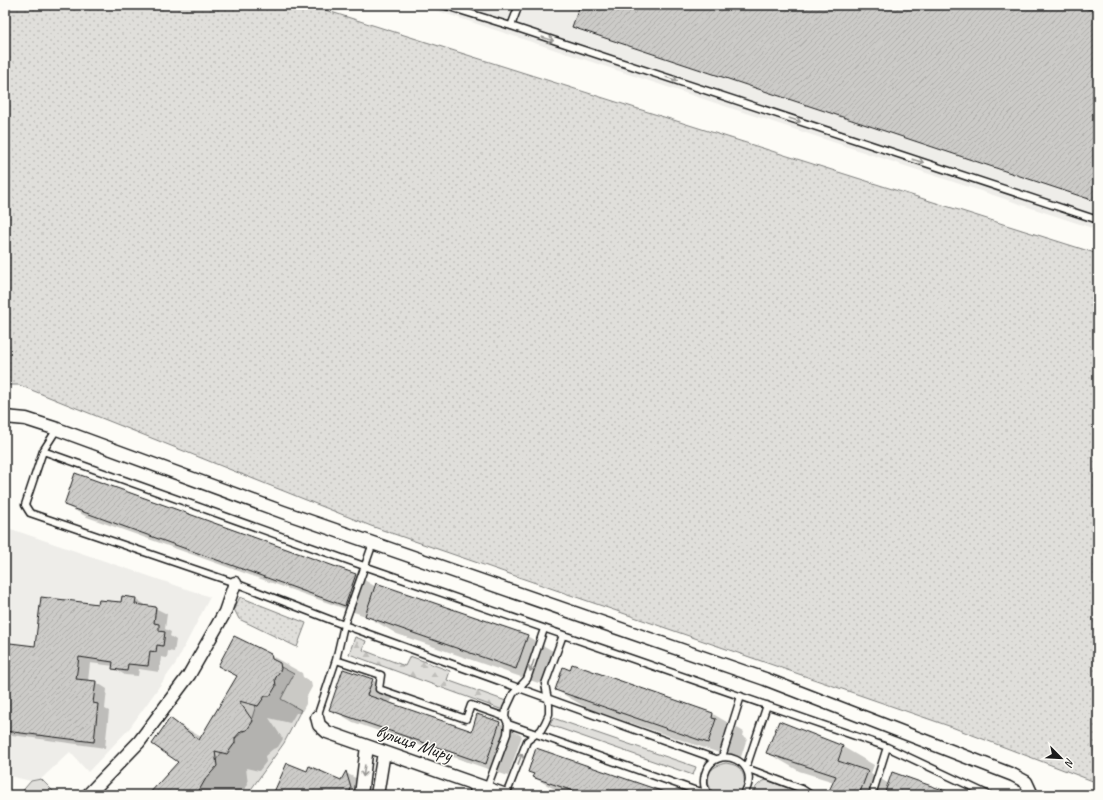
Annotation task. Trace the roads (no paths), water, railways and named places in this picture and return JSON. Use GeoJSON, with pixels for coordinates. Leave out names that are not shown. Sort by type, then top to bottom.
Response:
{"type":"FeatureCollection","features":[{"type":"Feature","properties":{"kind":"street"},"geometry":{"type":"LineString","coordinates":[[5,417],[26,419],[57,428],[283,512],[765,679],[1013,775],[1026,782],[1032,795]]}},
{"type":"Feature","properties":{"kind":"street"},"geometry":{"type":"LineString","coordinates":[[88,795],[140,742],[189,675],[225,612],[235,583]]}},
{"type":"Feature","properties":{"kind":"street","name":"вулиця Миру"},"geometry":{"type":"LineString","coordinates":[[317,717],[319,725],[327,732],[384,752],[474,789],[487,788],[506,795]]}},
{"type":"Feature","properties":{"kind":"street"},"geometry":{"type":"LineString","coordinates":[[361,795],[367,746]]}},
{"type":"Feature","properties":{"kind":"street"},"geometry":{"type":"LineString","coordinates":[[377,795],[384,752]]}},
{"type":"Feature","properties":{"kind":"lane"},"geometry":{"type":"LineString","coordinates":[[443,5],[511,26],[1098,220]]}},
{"type":"Feature","properties":{"kind":"lane"},"geometry":{"type":"LineString","coordinates":[[511,26],[519,5]]}},
{"type":"Feature","properties":{"kind":"lane"},"geometry":{"type":"LineString","coordinates":[[57,428],[43,451],[39,467],[25,505],[30,513],[235,583],[344,625],[719,758],[729,757],[736,759],[742,763],[749,775],[747,790],[743,795]]}},
{"type":"Feature","properties":{"kind":"lane"},"geometry":{"type":"LineString","coordinates":[[43,451],[364,566],[887,747],[989,795]]}},
{"type":"Feature","properties":{"kind":"lane"},"geometry":{"type":"LineString","coordinates":[[317,717],[336,660],[344,625],[373,543]]}},
{"type":"Feature","properties":{"kind":"lane"},"geometry":{"type":"LineString","coordinates":[[487,788],[507,734],[508,724],[505,717],[510,700],[513,694],[527,679],[544,629]]}},
{"type":"Feature","properties":{"kind":"lane"},"geometry":{"type":"LineString","coordinates":[[506,795],[527,741],[541,730],[549,714],[545,684],[563,635]]}},
{"type":"Feature","properties":{"kind":"lane"},"geometry":{"type":"LineString","coordinates":[[336,660],[382,675],[379,689],[466,719],[471,705],[505,717]]}},
{"type":"Feature","properties":{"kind":"lane"},"geometry":{"type":"LineString","coordinates":[[708,794],[704,785],[706,771],[709,764],[719,758],[741,696]]}},
{"type":"Feature","properties":{"kind":"lane"},"geometry":{"type":"LineString","coordinates":[[746,768],[767,705]]}},
{"type":"Feature","properties":{"kind":"lane"},"geometry":{"type":"LineString","coordinates":[[508,724],[708,794]]}},
{"type":"Feature","properties":{"kind":"lane"},"geometry":{"type":"LineString","coordinates":[[872,795],[887,747]]}},
{"type":"Feature","properties":{"kind":"lane"},"geometry":{"type":"LineString","coordinates":[[746,768],[802,789],[811,795]]}}]}
